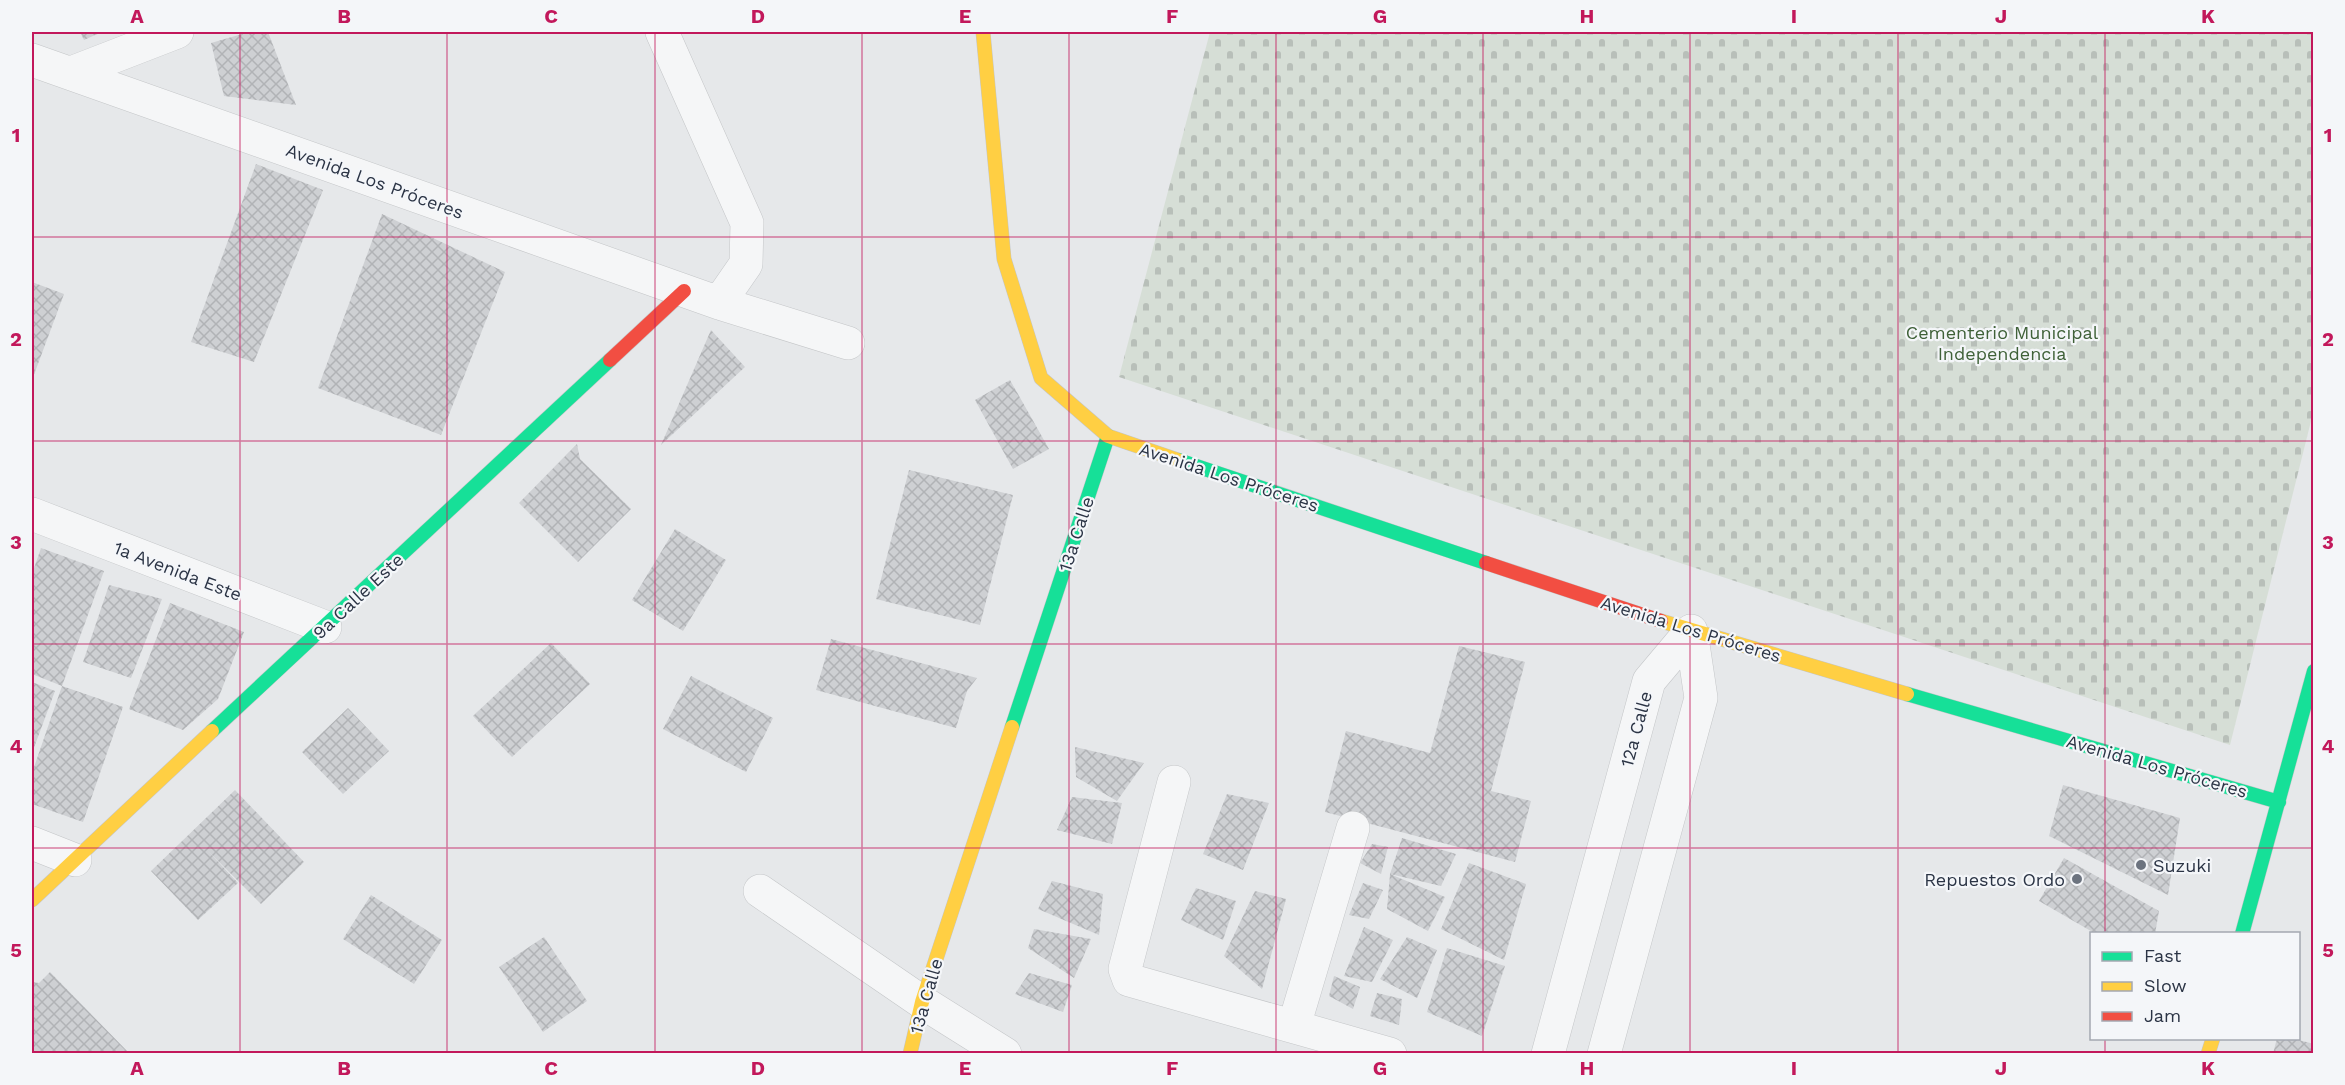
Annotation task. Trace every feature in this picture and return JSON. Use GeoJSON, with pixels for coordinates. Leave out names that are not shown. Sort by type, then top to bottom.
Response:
{"type":"FeatureCollection","features":[{"type":"Feature","properties":{"kind":"street"},"geometry":{"type":"LineString","coordinates":[[71,73],[177,32]]}},
{"type":"Feature","properties":{"kind":"street"},"geometry":{"type":"LineString","coordinates":[[662,32],[747,223],[746,264],[719,303]]}},
{"type":"Feature","properties":{"kind":"street"},"geometry":{"type":"LineString","coordinates":[[983,32],[1004,259],[1041,378],[1108,436]]}},
{"type":"Feature","properties":{"kind":"street","name":"Avenida Los Próceres"},"geometry":{"type":"LineString","coordinates":[[32,60],[684,291],[848,344]]}},
{"type":"Feature","properties":{"kind":"street","name":"9a Calle Este"},"geometry":{"type":"LineString","coordinates":[[32,900],[684,291]]}},
{"type":"Feature","properties":{"kind":"street","name":"Avenida Los Próceres"},"geometry":{"type":"LineString","coordinates":[[1108,436],[1690,631],[2279,802]]}},
{"type":"Feature","properties":{"kind":"street","name":"13a Calle"},"geometry":{"type":"LineString","coordinates":[[910,1053],[922,1002],[1108,436]]}},
{"type":"Feature","properties":{"kind":"street","name":"1a Avenida Este"},"geometry":{"type":"LineString","coordinates":[[32,514],[325,627]]}},
{"type":"Feature","properties":{"kind":"street"},"geometry":{"type":"LineString","coordinates":[[1604,1053],[1701,698],[1690,631]]}},
{"type":"Feature","properties":{"kind":"street","name":"12a Calle"},"geometry":{"type":"LineString","coordinates":[[1548,1053],[1649,681],[1690,631]]}},
{"type":"Feature","properties":{"kind":"street"},"geometry":{"type":"LineString","coordinates":[[2242,932],[2313,671]]}},
{"type":"Feature","properties":{"kind":"street"},"geometry":{"type":"LineString","coordinates":[[1174,782],[1125,969],[1129,980],[1390,1053]]}},
{"type":"Feature","properties":{"kind":"street"},"geometry":{"type":"LineString","coordinates":[[1294,1026],[1353,828]]}},
{"type":"Feature","properties":{"kind":"street"},"geometry":{"type":"LineString","coordinates":[[32,843],[75,860]]}},
{"type":"Feature","properties":{"kind":"street"},"geometry":{"type":"LineString","coordinates":[[760,891],[922,1002],[1005,1053]]}},
{"type":"Feature","properties":{"kind":"green space","name":"Cementerio Municipal Independencia"},"geometry":{"type":"Polygon","coordinates":[[[1210,32],[2313,32],[2313,413],[2230,745],[1119,377],[1210,32]]]}},
{"type":"Feature","properties":{"kind":"building"},"geometry":{"type":"Polygon","coordinates":[[[80,32],[102,32],[84,40],[80,32]]]}},
{"type":"Feature","properties":{"kind":"building"},"geometry":{"type":"Polygon","coordinates":[[[249,32],[268,32],[296,105],[224,96],[211,43],[249,32]]]}},
{"type":"Feature","properties":{"kind":"building"},"geometry":{"type":"Polygon","coordinates":[[[256,164],[323,190],[254,362],[191,342],[256,164]]]}},
{"type":"Feature","properties":{"kind":"building"},"geometry":{"type":"Polygon","coordinates":[[[382,214],[505,272],[441,435],[318,388],[382,214]]]}},
{"type":"Feature","properties":{"kind":"building"},"geometry":{"type":"Polygon","coordinates":[[[32,282],[64,294],[32,380],[32,282]]]}},
{"type":"Feature","properties":{"kind":"building"},"geometry":{"type":"Polygon","coordinates":[[[711,330],[745,367],[661,445],[711,330]]]}},
{"type":"Feature","properties":{"kind":"building"},"geometry":{"type":"Polygon","coordinates":[[[1010,380],[1049,449],[1013,469],[975,400],[1010,380]]]}},
{"type":"Feature","properties":{"kind":"building"},"geometry":{"type":"Polygon","coordinates":[[[577,444],[580,459],[631,509],[578,562],[519,503],[577,444]]]}},
{"type":"Feature","properties":{"kind":"building"},"geometry":{"type":"Polygon","coordinates":[[[909,470],[1013,495],[980,625],[876,599],[909,470]]]}},
{"type":"Feature","properties":{"kind":"building"},"geometry":{"type":"Polygon","coordinates":[[[675,529],[726,560],[683,631],[632,600],[675,529]]]}},
{"type":"Feature","properties":{"kind":"building"},"geometry":{"type":"Polygon","coordinates":[[[41,548],[104,571],[62,686],[32,674],[32,574],[41,548]]]}},
{"type":"Feature","properties":{"kind":"building"},"geometry":{"type":"Polygon","coordinates":[[[109,585],[162,599],[131,678],[83,662],[109,585]]]}},
{"type":"Feature","properties":{"kind":"building"},"geometry":{"type":"Polygon","coordinates":[[[170,603],[244,632],[218,699],[183,730],[129,709],[170,603]]]}},
{"type":"Feature","properties":{"kind":"building"},"geometry":{"type":"Polygon","coordinates":[[[831,639],[977,678],[967,691],[956,728],[816,690],[831,639]]]}},
{"type":"Feature","properties":{"kind":"building"},"geometry":{"type":"Polygon","coordinates":[[[551,643],[590,684],[512,757],[473,716],[551,643]]]}},
{"type":"Feature","properties":{"kind":"building"},"geometry":{"type":"Polygon","coordinates":[[[1459,646],[1525,662],[1491,791],[1531,801],[1515,862],[1325,812],[1346,731],[1430,753],[1459,646]]]}},
{"type":"Feature","properties":{"kind":"building"},"geometry":{"type":"Polygon","coordinates":[[[691,676],[773,718],[746,772],[663,729],[691,676]]]}},
{"type":"Feature","properties":{"kind":"building"},"geometry":{"type":"Polygon","coordinates":[[[32,682],[55,691],[32,753],[32,682]]]}},
{"type":"Feature","properties":{"kind":"building"},"geometry":{"type":"Polygon","coordinates":[[[62,686],[123,707],[83,822],[32,804],[32,773],[62,686]]]}},
{"type":"Feature","properties":{"kind":"building"},"geometry":{"type":"Polygon","coordinates":[[[348,708],[389,751],[343,794],[302,752],[348,708]]]}},
{"type":"Feature","properties":{"kind":"building"},"geometry":{"type":"Polygon","coordinates":[[[1075,747],[1144,763],[1117,801],[1076,777],[1075,747]]]}},
{"type":"Feature","properties":{"kind":"building","name":"Suzuki"},"geometry":{"type":"Polygon","coordinates":[[[2063,785],[2180,818],[2168,895],[2049,836],[2063,785]]]}},
{"type":"Feature","properties":{"kind":"building"},"geometry":{"type":"Polygon","coordinates":[[[235,790],[304,862],[261,904],[208,851],[238,883],[198,920],[151,871],[235,790]]]}},
{"type":"Feature","properties":{"kind":"building"},"geometry":{"type":"Polygon","coordinates":[[[1227,794],[1269,803],[1243,870],[1203,854],[1227,794]]]}},
{"type":"Feature","properties":{"kind":"building"},"geometry":{"type":"Polygon","coordinates":[[[1072,797],[1122,803],[1112,844],[1057,830],[1072,797]]]}},
{"type":"Feature","properties":{"kind":"building"},"geometry":{"type":"Polygon","coordinates":[[[1402,838],[1456,854],[1441,886],[1390,874],[1402,838]]]}},
{"type":"Feature","properties":{"kind":"building"},"geometry":{"type":"Polygon","coordinates":[[[1372,844],[1388,847],[1381,874],[1360,863],[1372,844]]]}},
{"type":"Feature","properties":{"kind":"building","name":"Repuestos Ordo"},"geometry":{"type":"Polygon","coordinates":[[[2064,858],[2159,911],[2155,932],[2093,932],[2039,901],[2064,858]]]}},
{"type":"Feature","properties":{"kind":"building"},"geometry":{"type":"Polygon","coordinates":[[[1469,863],[1526,884],[1504,960],[1441,929],[1469,863]]]}},
{"type":"Feature","properties":{"kind":"building"},"geometry":{"type":"Polygon","coordinates":[[[1390,874],[1445,897],[1428,931],[1387,909],[1390,874]]]}},
{"type":"Feature","properties":{"kind":"building"},"geometry":{"type":"Polygon","coordinates":[[[1052,881],[1103,894],[1099,935],[1038,909],[1052,881]]]}},
{"type":"Feature","properties":{"kind":"building"},"geometry":{"type":"Polygon","coordinates":[[[1363,883],[1383,890],[1369,919],[1349,915],[1363,883]]]}},
{"type":"Feature","properties":{"kind":"building"},"geometry":{"type":"Polygon","coordinates":[[[1196,888],[1236,901],[1223,940],[1181,920],[1196,888]]]}},
{"type":"Feature","properties":{"kind":"building"},"geometry":{"type":"Polygon","coordinates":[[[1255,891],[1286,899],[1262,989],[1224,956],[1255,891]]]}},
{"type":"Feature","properties":{"kind":"building"},"geometry":{"type":"Polygon","coordinates":[[[371,895],[442,940],[414,984],[343,939],[371,895]]]}},
{"type":"Feature","properties":{"kind":"building"},"geometry":{"type":"Polygon","coordinates":[[[1364,927],[1393,940],[1372,982],[1344,976],[1364,927]]]}},
{"type":"Feature","properties":{"kind":"building"},"geometry":{"type":"Polygon","coordinates":[[[1034,929],[1091,939],[1074,978],[1028,948],[1034,929]]]}},
{"type":"Feature","properties":{"kind":"building"},"geometry":{"type":"Polygon","coordinates":[[[544,937],[587,1001],[543,1032],[499,967],[544,937]]]}},
{"type":"Feature","properties":{"kind":"building"},"geometry":{"type":"Polygon","coordinates":[[[1407,937],[1437,950],[1417,998],[1380,979],[1407,937]]]}},
{"type":"Feature","properties":{"kind":"building"},"geometry":{"type":"Polygon","coordinates":[[[1447,948],[1505,966],[1482,1036],[1427,1012],[1447,948]]]}},
{"type":"Feature","properties":{"kind":"building"},"geometry":{"type":"Polygon","coordinates":[[[50,972],[128,1052],[127,1054],[32,1054],[32,982],[39,983],[50,972]]]}},
{"type":"Feature","properties":{"kind":"building"},"geometry":{"type":"Polygon","coordinates":[[[1029,973],[1072,985],[1063,1012],[1015,994],[1029,973]]]}},
{"type":"Feature","properties":{"kind":"building"},"geometry":{"type":"Polygon","coordinates":[[[1334,976],[1360,987],[1353,1009],[1329,996],[1334,976]]]}},
{"type":"Feature","properties":{"kind":"building"},"geometry":{"type":"Polygon","coordinates":[[[1377,993],[1402,999],[1399,1025],[1370,1016],[1377,993]]]}},
{"type":"Feature","properties":{"kind":"building"},"geometry":{"type":"Polygon","coordinates":[[[2276,1040],[2299,1040],[2314,1044],[2314,1054],[2273,1054],[2276,1040]]]}},
{"type":"Feature","properties":{"kind":"traffic: fast"},"geometry":{"type":"LineString","coordinates":[[212,731],[610,360]]}},
{"type":"Feature","properties":{"kind":"traffic: fast"},"geometry":{"type":"LineString","coordinates":[[1012,727],[1108,436]]}},
{"type":"Feature","properties":{"kind":"traffic: fast"},"geometry":{"type":"LineString","coordinates":[[1178,460],[1486,563]]}},
{"type":"Feature","properties":{"kind":"traffic: fast"},"geometry":{"type":"LineString","coordinates":[[2243,932],[2314,671]]}},
{"type":"Feature","properties":{"kind":"traffic: fast"},"geometry":{"type":"LineString","coordinates":[[1907,694],[2279,802]]}},
{"type":"Feature","properties":{"kind":"traffic: slow"},"geometry":{"type":"LineString","coordinates":[[983,32],[1004,259],[1041,378],[1108,436],[1178,460]]}},
{"type":"Feature","properties":{"kind":"traffic: slow"},"geometry":{"type":"LineString","coordinates":[[1661,621],[1907,694]]}},
{"type":"Feature","properties":{"kind":"traffic: slow"},"geometry":{"type":"LineString","coordinates":[[910,1054],[922,1002],[1012,727]]}},
{"type":"Feature","properties":{"kind":"traffic: slow"},"geometry":{"type":"LineString","coordinates":[[32,900],[212,731]]}},
{"type":"Feature","properties":{"kind":"traffic: slow"},"geometry":{"type":"LineString","coordinates":[[2208,1054],[2212,1040]]}},
{"type":"Feature","properties":{"kind":"traffic: jam"},"geometry":{"type":"LineString","coordinates":[[610,360],[684,291]]}},
{"type":"Feature","properties":{"kind":"traffic: jam"},"geometry":{"type":"LineString","coordinates":[[1486,563],[1661,621]]}},
{"type":"Feature","properties":{"kind":"place","name":"Suzuki"},"geometry":{"type":"Point","coordinates":[2141,865]}},
{"type":"Feature","properties":{"kind":"place","name":"Repuestos Ordo"},"geometry":{"type":"Point","coordinates":[2077,879]}}]}
